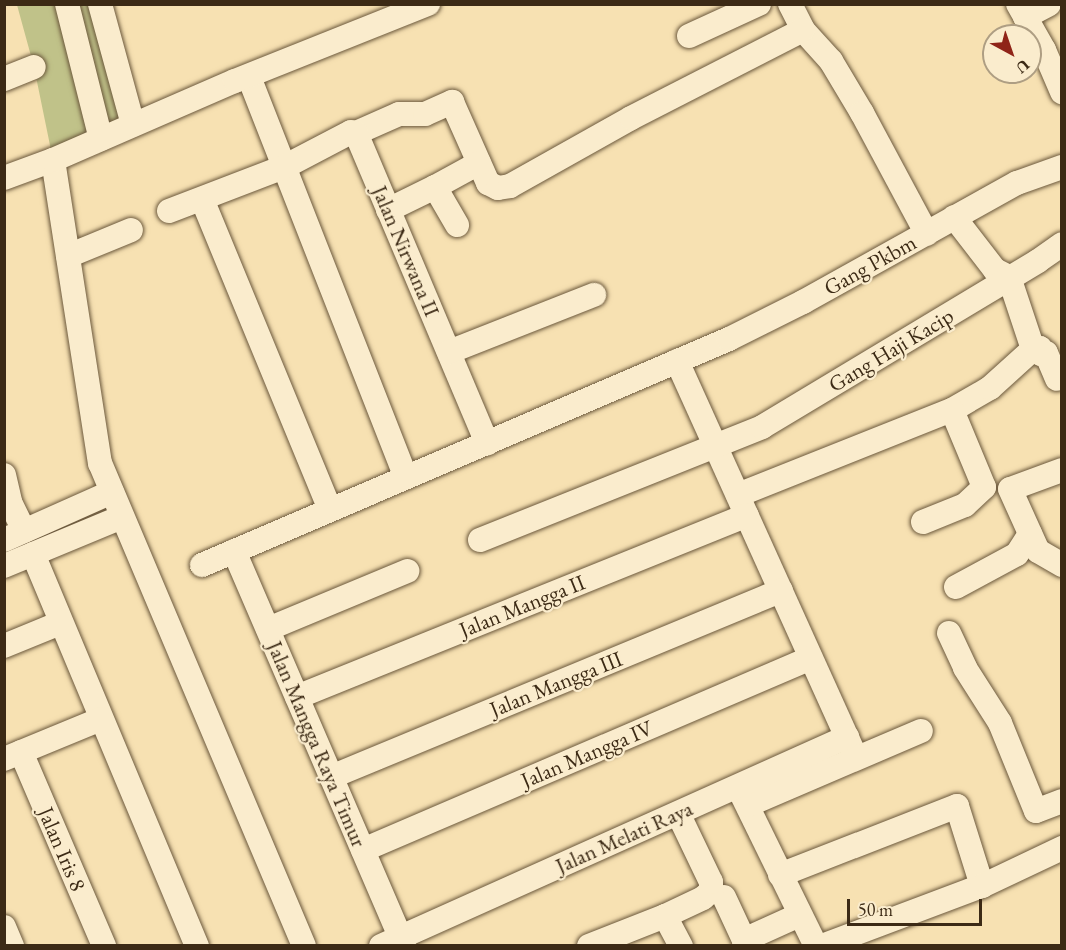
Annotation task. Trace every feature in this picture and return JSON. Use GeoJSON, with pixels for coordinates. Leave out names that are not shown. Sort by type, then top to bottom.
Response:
{"type":"FeatureCollection","features":[{"type":"Feature","properties":{"kind":"street"},"geometry":{"type":"LineString","coordinates":[[67,4],[101,139]]}},
{"type":"Feature","properties":{"kind":"street"},"geometry":{"type":"LineString","coordinates":[[100,4],[133,125]]}},
{"type":"Feature","properties":{"kind":"street"},"geometry":{"type":"LineString","coordinates":[[4,178],[53,160],[242,79],[428,4]]}},
{"type":"Feature","properties":{"kind":"street"},"geometry":{"type":"LineString","coordinates":[[689,36],[759,4]]}},
{"type":"Feature","properties":{"kind":"street"},"geometry":{"type":"LineString","coordinates":[[790,4],[803,30],[831,61],[927,234]]}},
{"type":"Feature","properties":{"kind":"street"},"geometry":{"type":"LineString","coordinates":[[1049,4],[1022,11],[1044,50],[1062,92]]}},
{"type":"Feature","properties":{"kind":"street"},"geometry":{"type":"LineString","coordinates":[[169,211],[283,175],[351,132],[356,133],[399,114],[425,114],[451,101],[488,183],[498,188],[510,186],[631,118],[803,30]]}},
{"type":"Feature","properties":{"kind":"street"},"geometry":{"type":"LineString","coordinates":[[4,79],[34,67]]}},
{"type":"Feature","properties":{"kind":"street"},"geometry":{"type":"LineString","coordinates":[[242,79],[406,477]]}},
{"type":"Feature","properties":{"kind":"street","name":"Jalan Nirwana II"},"geometry":{"type":"LineString","coordinates":[[356,133],[487,443]]}},
{"type":"Feature","properties":{"kind":"street"},"geometry":{"type":"LineString","coordinates":[[53,160],[100,463],[304,945]]}},
{"type":"Feature","properties":{"kind":"street"},"geometry":{"type":"LineString","coordinates":[[388,210],[435,188],[479,163]]}},
{"type":"Feature","properties":{"kind":"street","name":"Gang Pkbm"},"geometry":{"type":"LineString","coordinates":[[202,565],[677,361],[803,302],[1017,183],[1062,166]]}},
{"type":"Feature","properties":{"kind":"street"},"geometry":{"type":"LineString","coordinates":[[435,188],[457,225]]}},
{"type":"Feature","properties":{"kind":"street"},"geometry":{"type":"LineString","coordinates":[[202,199],[330,510]]}},
{"type":"Feature","properties":{"kind":"street"},"geometry":{"type":"LineString","coordinates":[[954,217],[995,270],[1009,277],[1033,349],[1040,348],[1041,354],[1046,353],[1057,379]]}},
{"type":"Feature","properties":{"kind":"street"},"geometry":{"type":"LineString","coordinates":[[68,256],[131,230]]}},
{"type":"Feature","properties":{"kind":"street","name":"Gang Haji Kacip"},"geometry":{"type":"LineString","coordinates":[[480,540],[762,427],[1062,244]]}},
{"type":"Feature","properties":{"kind":"street"},"geometry":{"type":"LineString","coordinates":[[449,352],[594,296]]}},
{"type":"Feature","properties":{"kind":"street","name":"Jalan Mangga II"},"geometry":{"type":"LineString","coordinates":[[297,697],[742,505],[952,410],[990,388],[1033,349]]}},
{"type":"Feature","properties":{"kind":"street"},"geometry":{"type":"LineString","coordinates":[[677,361],[852,747]]}},
{"type":"Feature","properties":{"kind":"street"},"geometry":{"type":"LineString","coordinates":[[923,522],[965,505],[984,488],[952,410]]}},
{"type":"Feature","properties":{"kind":"street"},"geometry":{"type":"LineString","coordinates":[[1061,563],[1038,551],[1010,489],[1062,470]]}},
{"type":"Feature","properties":{"kind":"street"},"geometry":{"type":"LineString","coordinates":[[4,475],[14,536],[112,492]]}},
{"type":"Feature","properties":{"kind":"street"},"geometry":{"type":"LineString","coordinates":[[4,566],[122,517]]}},
{"type":"Feature","properties":{"kind":"street"},"geometry":{"type":"LineString","coordinates":[[956,587],[1017,554],[1030,534]]}},
{"type":"Feature","properties":{"kind":"street","name":"Jalan Mangga Raya Timur"},"geometry":{"type":"LineString","coordinates":[[234,551],[363,850],[395,943]]}},
{"type":"Feature","properties":{"kind":"street"},"geometry":{"type":"LineString","coordinates":[[33,554],[197,945]]}},
{"type":"Feature","properties":{"kind":"street"},"geometry":{"type":"LineString","coordinates":[[268,629],[407,571]]}},
{"type":"Feature","properties":{"kind":"street","name":"Jalan Mangga III"},"geometry":{"type":"LineString","coordinates":[[332,777],[781,591]]}},
{"type":"Feature","properties":{"kind":"street"},"geometry":{"type":"LineString","coordinates":[[4,646],[60,623]]}},
{"type":"Feature","properties":{"kind":"street"},"geometry":{"type":"LineString","coordinates":[[949,633],[965,668],[999,723],[1036,811],[1051,806]]}},
{"type":"Feature","properties":{"kind":"street","name":"Jalan Mangga IV"},"geometry":{"type":"LineString","coordinates":[[363,850],[811,658]]}},
{"type":"Feature","properties":{"kind":"street"},"geometry":{"type":"LineString","coordinates":[[13,756],[101,719]]}},
{"type":"Feature","properties":{"kind":"street","name":"Jalan Melati Raya"},"geometry":{"type":"LineString","coordinates":[[395,943],[678,813],[743,796],[852,747],[921,731]]}},
{"type":"Feature","properties":{"kind":"street","name":"Jalan Iris 8"},"geometry":{"type":"LineString","coordinates":[[13,756],[104,945]]}},
{"type":"Feature","properties":{"kind":"street"},"geometry":{"type":"LineString","coordinates":[[743,796],[780,876],[816,945]]}},
{"type":"Feature","properties":{"kind":"street"},"geometry":{"type":"LineString","coordinates":[[780,876],[957,806],[982,886]]}},
{"type":"Feature","properties":{"kind":"street"},"geometry":{"type":"LineString","coordinates":[[589,945],[665,916],[703,898],[712,887],[678,813]]}},
{"type":"Feature","properties":{"kind":"street"},"geometry":{"type":"LineString","coordinates":[[822,945],[982,886],[1062,848]]}},
{"type":"Feature","properties":{"kind":"street"},"geometry":{"type":"LineString","coordinates":[[724,897],[745,943],[800,915]]}},
{"type":"Feature","properties":{"kind":"street"},"geometry":{"type":"LineString","coordinates":[[665,916],[681,945]]}},
{"type":"Feature","properties":{"kind":"street"},"geometry":{"type":"LineString","coordinates":[[4,927],[12,945]]}},
{"type":"Feature","properties":{"kind":"green space"},"geometry":{"type":"Polygon","coordinates":[[[17,5],[100,5],[133,125],[53,160],[34,67],[17,5]]]}}]}
